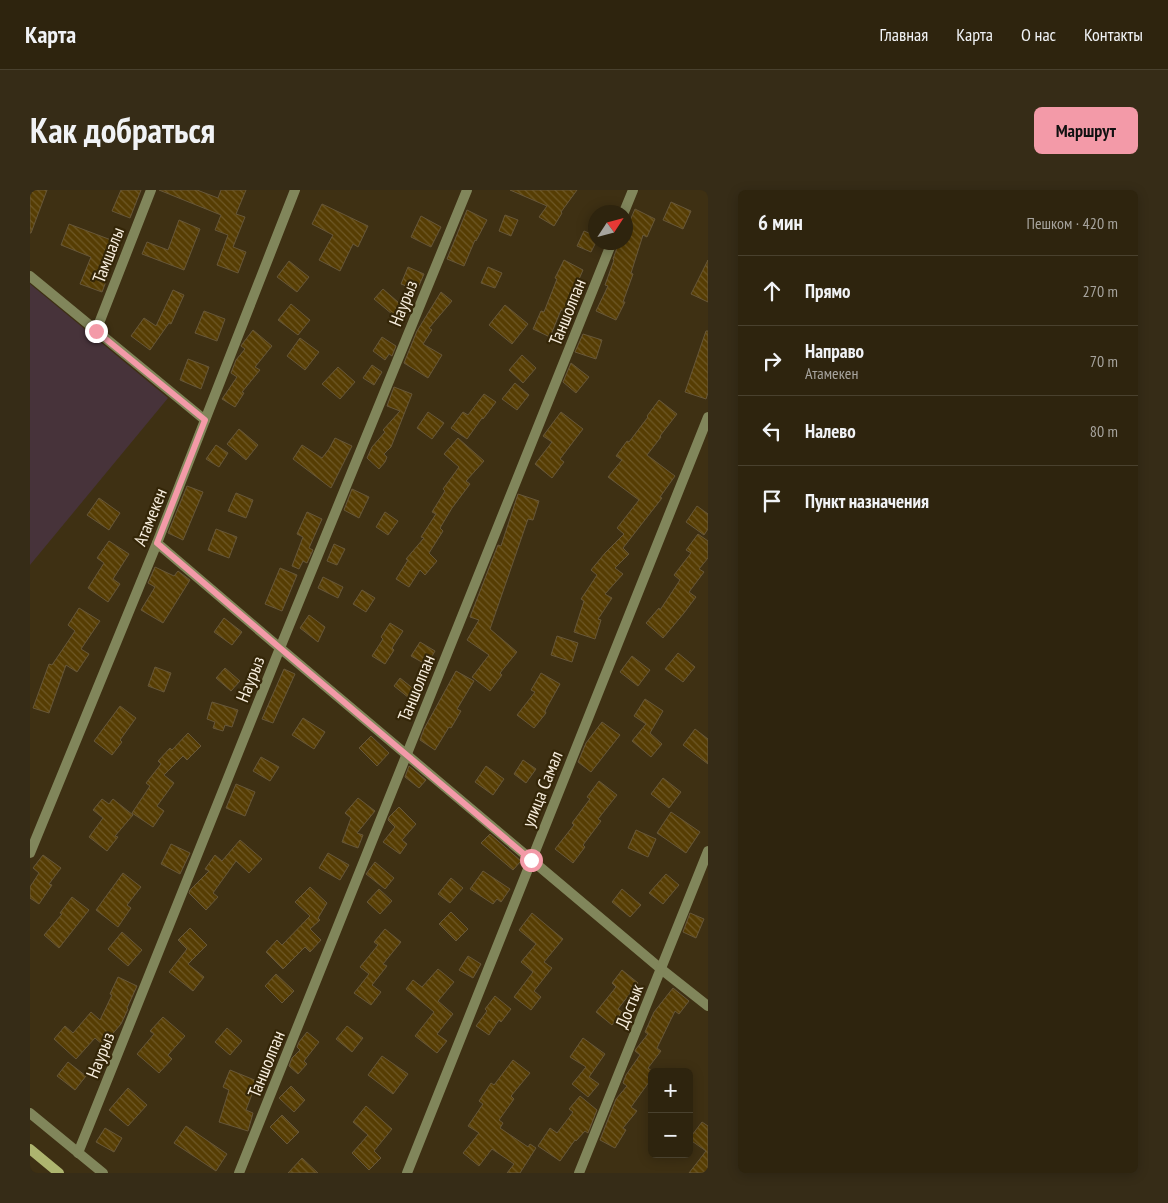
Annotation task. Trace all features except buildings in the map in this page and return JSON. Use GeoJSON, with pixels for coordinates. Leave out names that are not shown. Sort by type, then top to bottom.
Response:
{"type":"FeatureCollection","features":[{"type":"Feature","properties":{"kind":"main road"},"geometry":{"type":"LineString","coordinates":[[30,1148],[59,1173]]}},
{"type":"Feature","properties":{"kind":"street","name":"Тамшалы"},"geometry":{"type":"LineString","coordinates":[[96,331],[151,190]]}},
{"type":"Feature","properties":{"kind":"street","name":"Атамекен"},"geometry":{"type":"LineString","coordinates":[[30,853],[157,543],[295,190]]}},
{"type":"Feature","properties":{"kind":"street","name":"Наурыз"},"geometry":{"type":"LineString","coordinates":[[78,1153],[280,648],[467,190]]}},
{"type":"Feature","properties":{"kind":"street"},"geometry":{"type":"LineString","coordinates":[[627,205],[634,190]]}},
{"type":"Feature","properties":{"kind":"street","name":"Таншолпан"},"geometry":{"type":"LineString","coordinates":[[240,1173],[609,250]]}},
{"type":"Feature","properties":{"kind":"street"},"geometry":{"type":"LineString","coordinates":[[30,276],[205,420]]}},
{"type":"Feature","properties":{"kind":"street","name":"улица Самал"},"geometry":{"type":"LineString","coordinates":[[406,1173],[708,417]]}},
{"type":"Feature","properties":{"kind":"street"},"geometry":{"type":"LineString","coordinates":[[157,543],[406,755],[661,969],[708,1006]]}},
{"type":"Feature","properties":{"kind":"street","name":"Достык"},"geometry":{"type":"LineString","coordinates":[[579,1173],[708,851]]}},
{"type":"Feature","properties":{"kind":"street"},"geometry":{"type":"LineString","coordinates":[[30,1112],[103,1173]]}},
{"type":"Feature","properties":{"kind":"shaded area"},"geometry":{"type":"Polygon","coordinates":[[[30,284],[168,398],[30,565],[30,284]]]}},
{"type":"Feature","properties":{"kind":"route"},"geometry":{"type":"LineString","coordinates":[[96,331],[205,420],[157,543],[531,860]]}}]}
